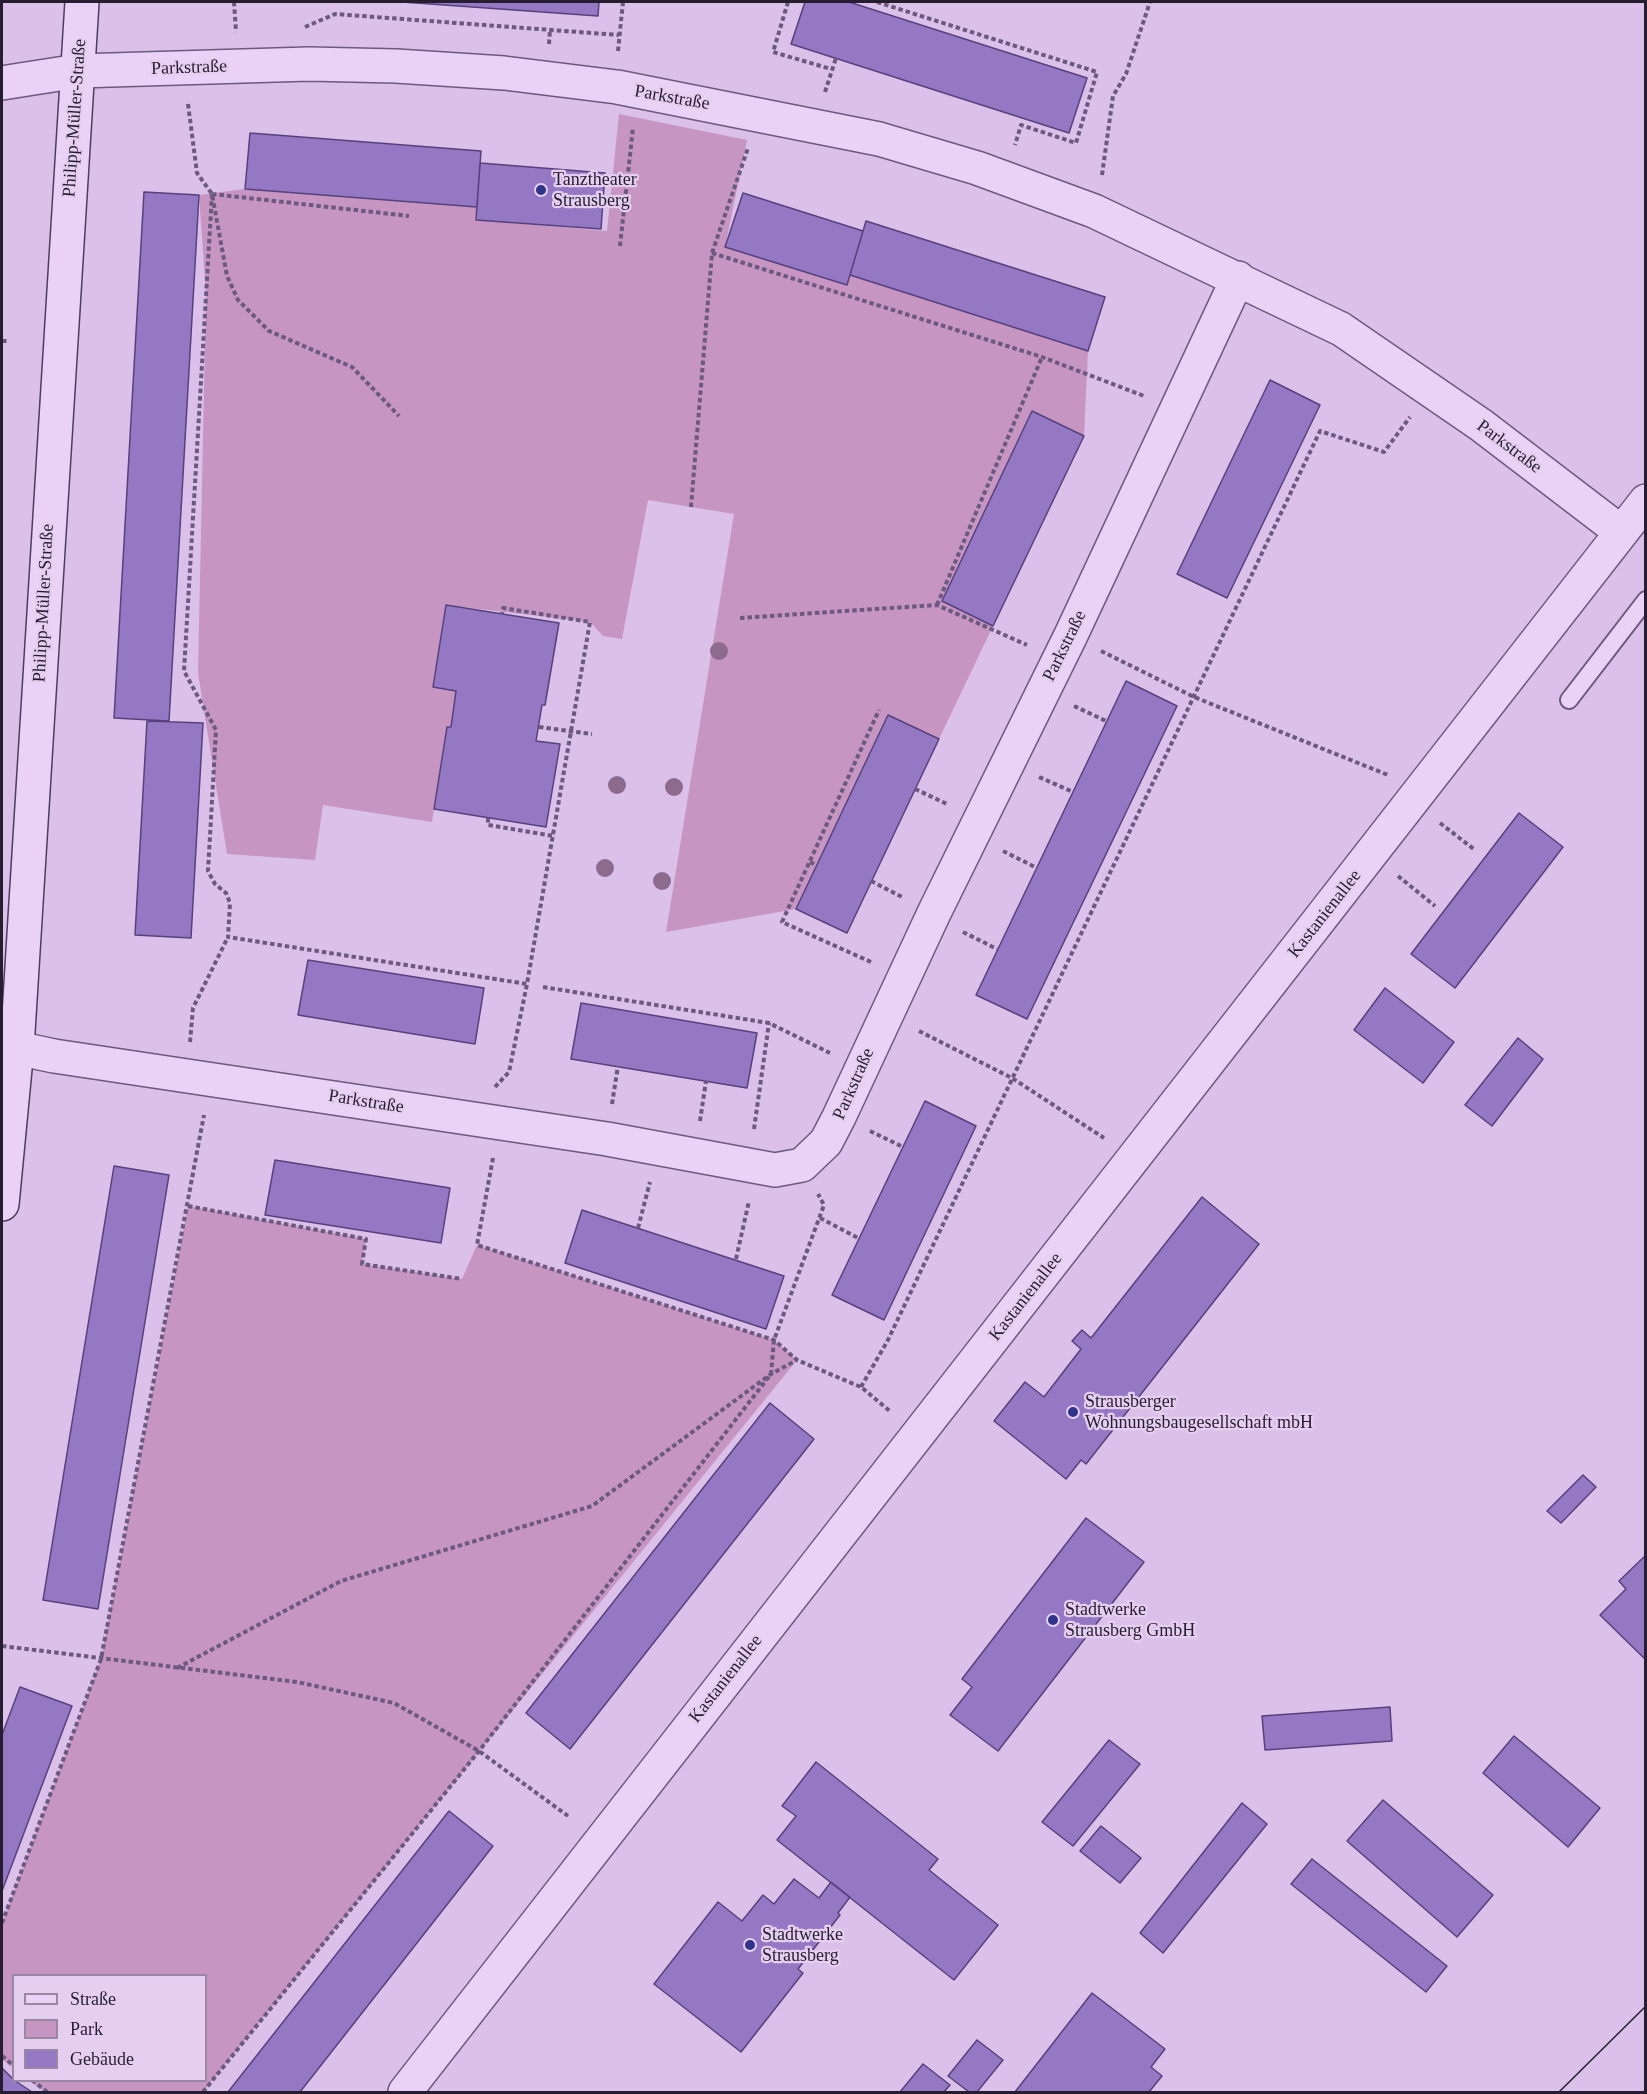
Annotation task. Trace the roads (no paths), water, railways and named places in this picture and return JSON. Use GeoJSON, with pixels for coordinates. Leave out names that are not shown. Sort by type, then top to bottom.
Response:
{"type":"FeatureCollection","features":[{"type":"Feature","properties":{"kind":"street","name":"Philipp-Müller-Straße"},"geometry":{"type":"LineString","coordinates":[[2,1204],[9,1046],[82,2]]}},
{"type":"Feature","properties":{"kind":"street","name":"Parkstraße"},"geometry":{"type":"LineString","coordinates":[[2,83],[78,71],[309,64],[396,66],[504,73],[627,89],[879,139],[976,168],[1094,211],[1341,329],[1480,425],[1621,532]]}},
{"type":"Feature","properties":{"kind":"street","name":"Parkstraße"},"geometry":{"type":"LineString","coordinates":[[9,1046],[54,1056],[492,1121],[775,1170],[802,1165],[826,1142],[1065,648],[1238,278]]}},
{"type":"Feature","properties":{"kind":"street","name":"Kastanienallee"},"geometry":{"type":"LineString","coordinates":[[405,2092],[1646,501]]}},
{"type":"Feature","properties":{"kind":"lane"},"geometry":{"type":"LineString","coordinates":[[1569,700],[1646,600]]}},
{"type":"Feature","properties":{"kind":"tram line"},"geometry":{"type":"LineString","coordinates":[[1559,2092],[1646,2006]]}},
{"type":"Feature","properties":{"kind":"place","name":"Tanztheater Strausberg"},"geometry":{"type":"Point","coordinates":[541,190]}},
{"type":"Feature","properties":{"kind":"place","name":"Strausberger Wohnungsbaugesellschaft mbH"},"geometry":{"type":"Point","coordinates":[1073,1412]}},
{"type":"Feature","properties":{"kind":"place","name":"Stadtwerke Strausberg GmbH"},"geometry":{"type":"Point","coordinates":[1053,1620]}},
{"type":"Feature","properties":{"kind":"place","name":"Stadtwerke Strausberg"},"geometry":{"type":"Point","coordinates":[750,1945]}}]}
